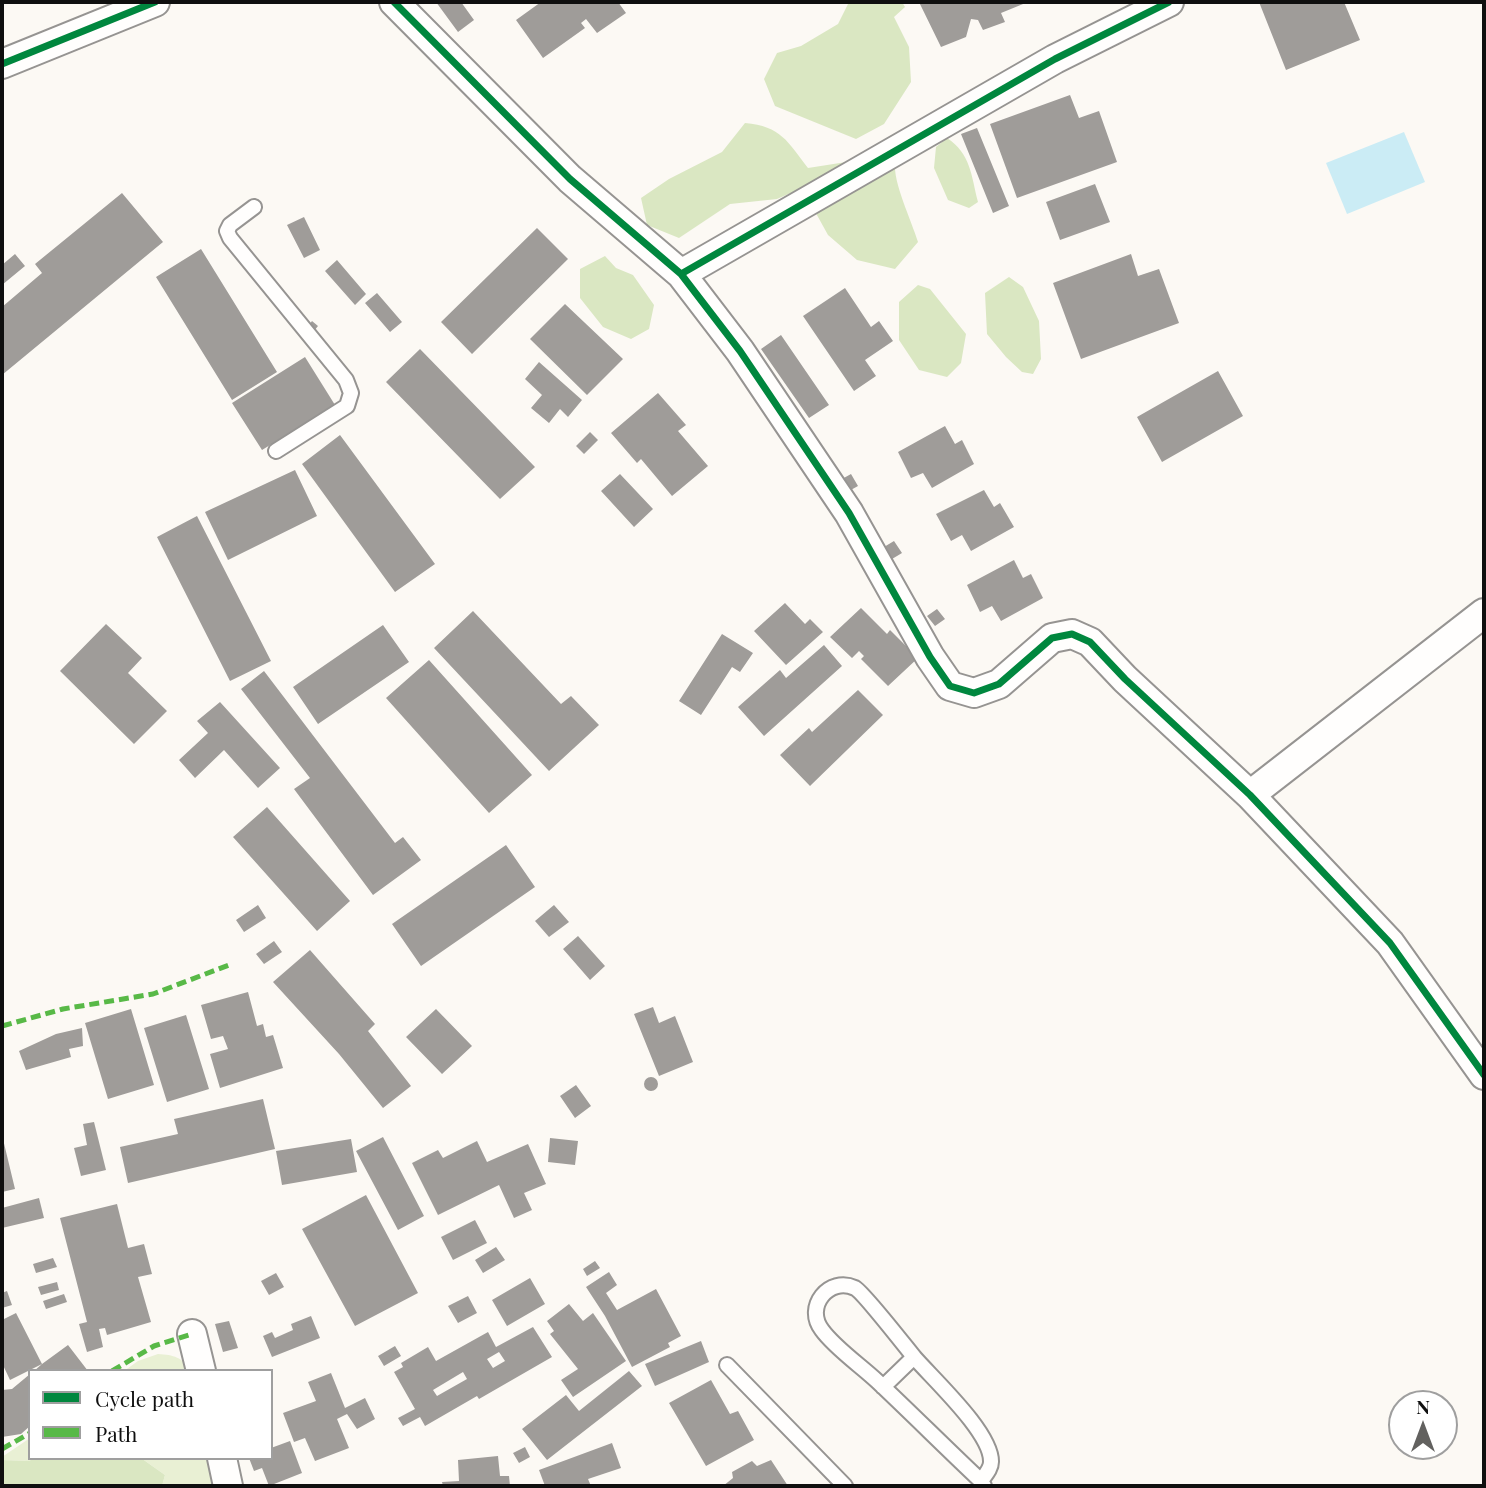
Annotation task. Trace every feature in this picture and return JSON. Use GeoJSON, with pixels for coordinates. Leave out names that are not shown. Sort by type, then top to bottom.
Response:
{"type":"FeatureCollection","features":[{"type":"Feature","properties":{"kind":"street"},"geometry":{"type":"LineString","coordinates":[[2,64],[155,2]]}},
{"type":"Feature","properties":{"kind":"street"},"geometry":{"type":"LineString","coordinates":[[394,2],[570,179],[681,274],[740,351],[849,513],[930,657],[950,686],[974,694],[999,684],[1052,638],[1072,634],[1090,642],[1125,679],[1250,795],[1390,943],[1484,1075]]}},
{"type":"Feature","properties":{"kind":"street"},"geometry":{"type":"LineString","coordinates":[[681,274],[1055,59],[1169,2]]}},
{"type":"Feature","properties":{"kind":"street"},"geometry":{"type":"LineString","coordinates":[[1250,795],[1484,613]]}},
{"type":"Feature","properties":{"kind":"street"},"geometry":{"type":"LineString","coordinates":[[192,1334],[201,1369]]}},
{"type":"Feature","properties":{"kind":"street"},"geometry":{"type":"LineString","coordinates":[[222,1460],[228,1486]]}},
{"type":"Feature","properties":{"kind":"lane"},"geometry":{"type":"LineString","coordinates":[[254,207],[230,225],[227,231],[230,238],[346,380],[351,393],[347,406],[276,451]]}},
{"type":"Feature","properties":{"kind":"lane"},"geometry":{"type":"LineString","coordinates":[[840,1285],[857,1288],[981,1432],[990,1449],[992,1466],[982,1484],[883,1387],[820,1329],[815,1314],[817,1301],[824,1292],[840,1285]]}},
{"type":"Feature","properties":{"kind":"lane"},"geometry":{"type":"LineString","coordinates":[[883,1387],[914,1357]]}},
{"type":"Feature","properties":{"kind":"lane"},"geometry":{"type":"LineString","coordinates":[[727,1365],[845,1486]]}},
{"type":"Feature","properties":{"kind":"green space"},"geometry":{"type":"Polygon","coordinates":[[[849,2],[902,2],[905,7],[894,17],[909,47],[911,82],[884,124],[856,139],[775,106],[764,79],[777,53],[801,46],[838,24],[849,2]]]}},
{"type":"Feature","properties":{"kind":"green space"},"geometry":{"type":"Polygon","coordinates":[[[745,123],[767,128],[782,137],[808,168],[859,160],[895,162],[900,190],[918,242],[895,269],[857,260],[828,235],[802,188],[777,199],[730,204],[679,238],[647,225],[641,198],[669,179],[722,152],[745,123]]]}},
{"type":"Feature","properties":{"kind":"green space"},"geometry":{"type":"Polygon","coordinates":[[[947,138],[961,151],[969,166],[978,202],[969,208],[948,200],[934,168],[936,147],[947,138]]]}},
{"type":"Feature","properties":{"kind":"green space"},"geometry":{"type":"Polygon","coordinates":[[[605,256],[616,268],[633,275],[654,305],[649,329],[631,339],[603,327],[580,298],[580,269],[605,256]]]}},
{"type":"Feature","properties":{"kind":"green space"},"geometry":{"type":"Polygon","coordinates":[[[1009,277],[1023,287],[1039,321],[1041,359],[1033,374],[1022,372],[987,334],[985,293],[1009,277]]]}},
{"type":"Feature","properties":{"kind":"green space"},"geometry":{"type":"Polygon","coordinates":[[[918,285],[930,289],[966,334],[961,363],[947,377],[919,370],[899,340],[899,302],[918,285]]]}},
{"type":"Feature","properties":{"kind":"green space"},"geometry":{"type":"Polygon","coordinates":[[[158,1354],[169,1355],[189,1369],[127,1369],[138,1361],[158,1354]]]}},
{"type":"Feature","properties":{"kind":"green space"},"geometry":{"type":"Polygon","coordinates":[[[28,1439],[30,1461],[2,1460],[2,1457],[28,1439]]]}},
{"type":"Feature","properties":{"kind":"green space"},"geometry":{"type":"Polygon","coordinates":[[[2,1460],[144,1460],[165,1475],[162,1486],[2,1486],[2,1460]]]}},
{"type":"Feature","properties":{"kind":"green space"},"geometry":{"type":"Polygon","coordinates":[[[144,1460],[207,1460],[212,1486],[162,1486],[165,1475],[144,1460]]]}},
{"type":"Feature","properties":{"kind":"water"},"geometry":{"type":"Polygon","coordinates":[[[1404,132],[1425,182],[1347,214],[1326,163],[1404,132]]]}},
{"type":"Feature","properties":{"kind":"building"},"geometry":{"type":"Polygon","coordinates":[[[436,2],[461,2],[474,20],[458,32],[436,2]]]}},
{"type":"Feature","properties":{"kind":"building"},"geometry":{"type":"Polygon","coordinates":[[[541,2],[618,2],[626,13],[597,33],[586,19],[581,23],[585,28],[543,58],[516,20],[541,2]]]}},
{"type":"Feature","properties":{"kind":"building"},"geometry":{"type":"Polygon","coordinates":[[[919,2],[1028,2],[1001,13],[1005,22],[983,30],[978,20],[971,19],[966,37],[941,47],[919,2]]]}},
{"type":"Feature","properties":{"kind":"building"},"geometry":{"type":"Polygon","coordinates":[[[1259,2],[1344,2],[1360,40],[1286,70],[1259,2]]]}},
{"type":"Feature","properties":{"kind":"building"},"geometry":{"type":"Polygon","coordinates":[[[1070,95],[1079,118],[1099,111],[1117,162],[1017,198],[990,124],[1070,95]]]}},
{"type":"Feature","properties":{"kind":"building"},"geometry":{"type":"Polygon","coordinates":[[[977,128],[1009,206],[993,213],[961,134],[977,128]]]}},
{"type":"Feature","properties":{"kind":"building"},"geometry":{"type":"Polygon","coordinates":[[[1095,184],[1110,222],[1060,240],[1046,202],[1095,184]]]}},
{"type":"Feature","properties":{"kind":"building"},"geometry":{"type":"Polygon","coordinates":[[[122,193],[163,242],[2,375],[2,307],[42,273],[35,264],[122,193]]]}},
{"type":"Feature","properties":{"kind":"building"},"geometry":{"type":"Polygon","coordinates":[[[304,217],[320,250],[304,258],[287,225],[304,217]]]}},
{"type":"Feature","properties":{"kind":"building"},"geometry":{"type":"Polygon","coordinates":[[[537,228],[568,259],[472,354],[441,322],[537,228]]]}},
{"type":"Feature","properties":{"kind":"building"},"geometry":{"type":"Polygon","coordinates":[[[201,249],[277,372],[232,400],[156,277],[201,249]]]}},
{"type":"Feature","properties":{"kind":"building"},"geometry":{"type":"Polygon","coordinates":[[[15,254],[25,266],[2,285],[2,265],[15,254]]]}},
{"type":"Feature","properties":{"kind":"building"},"geometry":{"type":"Polygon","coordinates":[[[1131,254],[1138,276],[1159,269],[1179,323],[1081,359],[1053,283],[1131,254]]]}},
{"type":"Feature","properties":{"kind":"building"},"geometry":{"type":"Polygon","coordinates":[[[337,260],[366,294],[355,305],[325,271],[337,260]]]}},
{"type":"Feature","properties":{"kind":"building"},"geometry":{"type":"Polygon","coordinates":[[[845,288],[871,327],[879,321],[893,341],[865,360],[876,376],[854,391],[803,316],[845,288]]]}},
{"type":"Feature","properties":{"kind":"building"},"geometry":{"type":"Polygon","coordinates":[[[377,293],[402,322],[390,332],[365,303],[377,293]]]}},
{"type":"Feature","properties":{"kind":"building"},"geometry":{"type":"Polygon","coordinates":[[[565,304],[623,359],[587,395],[530,339],[565,304]]]}},
{"type":"Feature","properties":{"kind":"building"},"geometry":{"type":"Polygon","coordinates":[[[312,321],[318,326],[314,331],[309,325],[312,321]]]}},
{"type":"Feature","properties":{"kind":"building"},"geometry":{"type":"Polygon","coordinates":[[[781,335],[829,405],[809,418],[761,349],[781,335]]]}},
{"type":"Feature","properties":{"kind":"building"},"geometry":{"type":"Polygon","coordinates":[[[420,349],[535,467],[500,499],[386,382],[420,349]]]}},
{"type":"Feature","properties":{"kind":"building"},"geometry":{"type":"Polygon","coordinates":[[[305,357],[335,405],[262,450],[232,403],[305,357]]]}},
{"type":"Feature","properties":{"kind":"building"},"geometry":{"type":"Polygon","coordinates":[[[539,362],[582,400],[568,417],[560,409],[549,423],[531,408],[542,395],[525,379],[539,362]]]}},
{"type":"Feature","properties":{"kind":"building"},"geometry":{"type":"Polygon","coordinates":[[[1218,371],[1243,416],[1162,462],[1137,417],[1218,371]]]}},
{"type":"Feature","properties":{"kind":"building"},"geometry":{"type":"Polygon","coordinates":[[[658,393],[686,425],[678,431],[708,466],[672,496],[641,459],[637,463],[611,433],[658,393]]]}},
{"type":"Feature","properties":{"kind":"building"},"geometry":{"type":"Polygon","coordinates":[[[945,426],[955,444],[962,440],[974,464],[932,488],[923,473],[911,478],[898,452],[945,426]]]}},
{"type":"Feature","properties":{"kind":"building"},"geometry":{"type":"Polygon","coordinates":[[[590,432],[598,440],[584,454],[576,446],[590,432]]]}},
{"type":"Feature","properties":{"kind":"building"},"geometry":{"type":"Polygon","coordinates":[[[340,435],[435,564],[395,592],[302,464],[340,435]]]}},
{"type":"Feature","properties":{"kind":"building"},"geometry":{"type":"Polygon","coordinates":[[[295,470],[317,516],[228,560],[205,512],[295,470]]]}},
{"type":"Feature","properties":{"kind":"building"},"geometry":{"type":"Polygon","coordinates":[[[620,474],[653,509],[634,527],[601,491],[620,474]]]}},
{"type":"Feature","properties":{"kind":"building"},"geometry":{"type":"Polygon","coordinates":[[[851,474],[858,486],[849,491],[842,479],[851,474]]]}},
{"type":"Feature","properties":{"kind":"building"},"geometry":{"type":"Polygon","coordinates":[[[984,490],[994,507],[1000,503],[1014,527],[971,551],[962,535],[951,541],[936,514],[984,490]]]}},
{"type":"Feature","properties":{"kind":"building"},"geometry":{"type":"Polygon","coordinates":[[[197,516],[271,661],[230,681],[157,537],[197,516]]]}},
{"type":"Feature","properties":{"kind":"building"},"geometry":{"type":"Polygon","coordinates":[[[894,541],[902,553],[892,559],[884,547],[894,541]]]}},
{"type":"Feature","properties":{"kind":"building"},"geometry":{"type":"Polygon","coordinates":[[[1014,560],[1023,578],[1031,574],[1043,598],[1001,621],[992,606],[980,612],[967,585],[1014,560]]]}},
{"type":"Feature","properties":{"kind":"building"},"geometry":{"type":"Polygon","coordinates":[[[785,603],[805,624],[810,619],[823,632],[786,665],[754,631],[785,603]]]}},
{"type":"Feature","properties":{"kind":"building"},"geometry":{"type":"Polygon","coordinates":[[[861,608],[887,634],[890,630],[918,658],[888,686],[861,659],[864,656],[859,651],[852,658],[830,637],[861,608]]]}},
{"type":"Feature","properties":{"kind":"building"},"geometry":{"type":"Polygon","coordinates":[[[937,609],[945,619],[935,626],[927,616],[937,609]]]}},
{"type":"Feature","properties":{"kind":"building"},"geometry":{"type":"Polygon","coordinates":[[[473,611],[561,704],[571,696],[599,725],[549,771],[434,648],[473,611]]]}},
{"type":"Feature","properties":{"kind":"building"},"geometry":{"type":"Polygon","coordinates":[[[106,624],[142,658],[128,673],[167,711],[134,744],[60,671],[106,624]]]}},
{"type":"Feature","properties":{"kind":"building"},"geometry":{"type":"Polygon","coordinates":[[[383,625],[409,662],[318,724],[293,687],[383,625]]]}},
{"type":"Feature","properties":{"kind":"building"},"geometry":{"type":"Polygon","coordinates":[[[722,634],[753,653],[740,672],[732,667],[701,715],[679,701],[722,634]]]}},
{"type":"Feature","properties":{"kind":"building"},"geometry":{"type":"Polygon","coordinates":[[[824,645],[842,666],[764,736],[738,707],[780,670],[786,678],[824,645]]]}},
{"type":"Feature","properties":{"kind":"building"},"geometry":{"type":"Polygon","coordinates":[[[429,660],[532,775],[489,813],[386,698],[429,660]]]}},
{"type":"Feature","properties":{"kind":"building"},"geometry":{"type":"Polygon","coordinates":[[[264,671],[395,843],[403,837],[421,860],[373,895],[294,789],[310,778],[241,689],[264,671]]]}},
{"type":"Feature","properties":{"kind":"building"},"geometry":{"type":"Polygon","coordinates":[[[858,690],[883,715],[810,786],[780,755],[809,728],[812,732],[858,690]]]}},
{"type":"Feature","properties":{"kind":"building"},"geometry":{"type":"Polygon","coordinates":[[[220,702],[280,768],[258,788],[224,750],[195,778],[179,760],[208,733],[197,721],[220,702]]]}},
{"type":"Feature","properties":{"kind":"building"},"geometry":{"type":"Polygon","coordinates":[[[267,807],[350,901],[317,931],[233,837],[267,807]]]}},
{"type":"Feature","properties":{"kind":"building"},"geometry":{"type":"Polygon","coordinates":[[[506,845],[535,887],[421,966],[392,924],[506,845]]]}},
{"type":"Feature","properties":{"kind":"building"},"geometry":{"type":"Polygon","coordinates":[[[258,905],[266,918],[244,932],[236,920],[258,905]]]}},
{"type":"Feature","properties":{"kind":"building"},"geometry":{"type":"Polygon","coordinates":[[[554,905],[569,922],[549,937],[535,921],[554,905]]]}},
{"type":"Feature","properties":{"kind":"building"},"geometry":{"type":"Polygon","coordinates":[[[578,936],[605,966],[590,980],[563,949],[578,936]]]}},
{"type":"Feature","properties":{"kind":"building"},"geometry":{"type":"Polygon","coordinates":[[[274,941],[282,952],[264,964],[256,954],[274,941]]]}},
{"type":"Feature","properties":{"kind":"building"},"geometry":{"type":"Polygon","coordinates":[[[310,950],[375,1024],[368,1031],[411,1086],[383,1108],[339,1054],[273,982],[310,950]]]}},
{"type":"Feature","properties":{"kind":"building"},"geometry":{"type":"Polygon","coordinates":[[[248,992],[257,1026],[263,1024],[266,1037],[273,1035],[283,1068],[220,1088],[210,1054],[228,1049],[223,1036],[211,1039],[201,1005],[248,992]]]}},
{"type":"Feature","properties":{"kind":"building"},"geometry":{"type":"Polygon","coordinates":[[[653,1007],[659,1023],[675,1016],[693,1062],[659,1076],[634,1014],[653,1007]]]}},
{"type":"Feature","properties":{"kind":"building"},"geometry":{"type":"Polygon","coordinates":[[[131,1009],[154,1085],[108,1099],[85,1023],[131,1009]]]}},
{"type":"Feature","properties":{"kind":"building"},"geometry":{"type":"Polygon","coordinates":[[[436,1009],[472,1046],[442,1074],[406,1037],[436,1009]]]}},
{"type":"Feature","properties":{"kind":"building"},"geometry":{"type":"Polygon","coordinates":[[[186,1015],[209,1089],[167,1102],[144,1028],[186,1015]]]}},
{"type":"Feature","properties":{"kind":"building"},"geometry":{"type":"Polygon","coordinates":[[[82,1028],[83,1046],[69,1049],[71,1057],[26,1070],[19,1051],[56,1034],[82,1028]]]}},
{"type":"Feature","properties":{"kind":"building"},"geometry":{"type":"Polygon","coordinates":[[[651,1077],[656,1079],[656,1089],[651,1091],[646,1089],[644,1084],[646,1079],[651,1077]]]}},
{"type":"Feature","properties":{"kind":"building"},"geometry":{"type":"Polygon","coordinates":[[[576,1085],[591,1106],[575,1118],[560,1096],[576,1085]]]}},
{"type":"Feature","properties":{"kind":"building"},"geometry":{"type":"Polygon","coordinates":[[[263,1099],[275,1149],[128,1183],[120,1147],[178,1134],[174,1119],[263,1099]]]}},
{"type":"Feature","properties":{"kind":"building"},"geometry":{"type":"Polygon","coordinates":[[[94,1122],[106,1170],[81,1176],[74,1148],[87,1145],[83,1124],[94,1122]]]}},
{"type":"Feature","properties":{"kind":"building"},"geometry":{"type":"Polygon","coordinates":[[[2,1135],[15,1189],[2,1192],[2,1135]]]}},
{"type":"Feature","properties":{"kind":"building"},"geometry":{"type":"Polygon","coordinates":[[[383,1137],[424,1216],[398,1230],[356,1151],[383,1137]]]}},
{"type":"Feature","properties":{"kind":"building"},"geometry":{"type":"Polygon","coordinates":[[[550,1138],[578,1141],[575,1165],[548,1162],[550,1138]]]}},
{"type":"Feature","properties":{"kind":"building"},"geometry":{"type":"Polygon","coordinates":[[[351,1139],[357,1172],[282,1185],[276,1151],[351,1139]]]}},
{"type":"Feature","properties":{"kind":"building"},"geometry":{"type":"Polygon","coordinates":[[[477,1141],[487,1162],[528,1144],[546,1184],[524,1193],[532,1210],[514,1218],[499,1185],[438,1215],[412,1163],[438,1150],[443,1158],[477,1141]]]}},
{"type":"Feature","properties":{"kind":"building"},"geometry":{"type":"Polygon","coordinates":[[[366,1195],[418,1293],[355,1326],[302,1229],[366,1195]]]}},
{"type":"Feature","properties":{"kind":"building"},"geometry":{"type":"Polygon","coordinates":[[[39,1198],[44,1218],[2,1228],[2,1208],[39,1198]]]}},
{"type":"Feature","properties":{"kind":"building"},"geometry":{"type":"Polygon","coordinates":[[[117,1204],[128,1248],[144,1244],[152,1274],[138,1277],[151,1322],[107,1335],[105,1328],[99,1329],[103,1347],[87,1352],[79,1324],[87,1322],[60,1218],[117,1204]]]}},
{"type":"Feature","properties":{"kind":"building"},"geometry":{"type":"Polygon","coordinates":[[[475,1220],[487,1243],[453,1260],[441,1237],[475,1220]]]}},
{"type":"Feature","properties":{"kind":"building"},"geometry":{"type":"Polygon","coordinates":[[[496,1247],[505,1260],[483,1273],[475,1260],[496,1247]]]}},
{"type":"Feature","properties":{"kind":"building"},"geometry":{"type":"Polygon","coordinates":[[[53,1258],[57,1267],[36,1273],[33,1264],[53,1258]]]}},
{"type":"Feature","properties":{"kind":"building"},"geometry":{"type":"Polygon","coordinates":[[[595,1261],[600,1268],[587,1276],[583,1269],[595,1261]]]}},
{"type":"Feature","properties":{"kind":"building"},"geometry":{"type":"Polygon","coordinates":[[[609,1272],[617,1285],[606,1293],[617,1310],[656,1289],[681,1336],[668,1343],[670,1347],[632,1367],[586,1287],[609,1272]]]}},
{"type":"Feature","properties":{"kind":"building"},"geometry":{"type":"Polygon","coordinates":[[[276,1273],[284,1287],[269,1295],[261,1281],[276,1273]]]}},
{"type":"Feature","properties":{"kind":"building"},"geometry":{"type":"Polygon","coordinates":[[[530,1278],[545,1304],[507,1326],[492,1300],[530,1278]]]}},
{"type":"Feature","properties":{"kind":"building"},"geometry":{"type":"Polygon","coordinates":[[[57,1282],[59,1290],[41,1295],[38,1287],[57,1282]]]}},
{"type":"Feature","properties":{"kind":"building"},"geometry":{"type":"Polygon","coordinates":[[[7,1291],[12,1305],[2,1308],[2,1293],[7,1291]]]}},
{"type":"Feature","properties":{"kind":"building"},"geometry":{"type":"Polygon","coordinates":[[[64,1294],[67,1302],[46,1309],[43,1301],[64,1294]]]}},
{"type":"Feature","properties":{"kind":"building"},"geometry":{"type":"Polygon","coordinates":[[[468,1296],[477,1313],[458,1323],[448,1306],[468,1296]]]}},
{"type":"Feature","properties":{"kind":"building"},"geometry":{"type":"Polygon","coordinates":[[[569,1304],[583,1321],[593,1313],[626,1361],[573,1397],[561,1380],[578,1369],[550,1334],[554,1331],[547,1321],[569,1304]]]}},
{"type":"Feature","properties":{"kind":"building"},"geometry":{"type":"Polygon","coordinates":[[[16,1313],[42,1364],[10,1380],[2,1363],[2,1320],[16,1313]]]}},
{"type":"Feature","properties":{"kind":"building"},"geometry":{"type":"Polygon","coordinates":[[[311,1316],[320,1338],[272,1357],[263,1336],[272,1332],[275,1338],[293,1330],[291,1324],[311,1316]]]}},
{"type":"Feature","properties":{"kind":"building"},"geometry":{"type":"Polygon","coordinates":[[[229,1321],[238,1348],[223,1352],[215,1324],[229,1321]]]}},
{"type":"Feature","properties":{"kind":"building"},"geometry":{"type":"Polygon","coordinates":[[[533,1327],[552,1357],[425,1426],[420,1417],[403,1426],[398,1418],[415,1409],[394,1372],[403,1367],[401,1363],[428,1347],[436,1361],[488,1332],[496,1347],[533,1327]],[[499,1352],[487,1359],[493,1368],[505,1361],[499,1352]],[[463,1372],[433,1390],[437,1396],[467,1379],[463,1372]]]}},
{"type":"Feature","properties":{"kind":"building"},"geometry":{"type":"Polygon","coordinates":[[[701,1341],[709,1362],[655,1386],[645,1364],[701,1341]]]}},
{"type":"Feature","properties":{"kind":"building"},"geometry":{"type":"Polygon","coordinates":[[[68,1345],[86,1369],[36,1369],[68,1345]]]}},
{"type":"Feature","properties":{"kind":"building"},"geometry":{"type":"Polygon","coordinates":[[[395,1346],[401,1356],[384,1366],[378,1356],[395,1346]]]}},
{"type":"Feature","properties":{"kind":"building"},"geometry":{"type":"Polygon","coordinates":[[[629,1371],[642,1386],[547,1460],[522,1429],[566,1395],[579,1411],[629,1371]]]}},
{"type":"Feature","properties":{"kind":"building"},"geometry":{"type":"Polygon","coordinates":[[[331,1373],[345,1408],[365,1398],[375,1419],[357,1429],[347,1414],[337,1419],[349,1448],[315,1461],[305,1438],[294,1442],[283,1413],[316,1401],[308,1382],[331,1373]]]}},
{"type":"Feature","properties":{"kind":"building"},"geometry":{"type":"Polygon","coordinates":[[[28,1376],[28,1428],[21,1434],[2,1437],[2,1390],[12,1389],[28,1376]]]}},
{"type":"Feature","properties":{"kind":"building"},"geometry":{"type":"Polygon","coordinates":[[[711,1380],[730,1414],[738,1411],[754,1440],[706,1466],[669,1403],[711,1380]]]}},
{"type":"Feature","properties":{"kind":"building"},"geometry":{"type":"Polygon","coordinates":[[[290,1441],[302,1473],[269,1486],[262,1468],[254,1471],[250,1460],[273,1460],[273,1447],[290,1441]]]}},
{"type":"Feature","properties":{"kind":"building"},"geometry":{"type":"Polygon","coordinates":[[[612,1443],[621,1468],[588,1479],[591,1486],[545,1486],[539,1470],[612,1443]]]}},
{"type":"Feature","properties":{"kind":"building"},"geometry":{"type":"Polygon","coordinates":[[[525,1447],[530,1457],[519,1463],[513,1453],[525,1447]]]}},
{"type":"Feature","properties":{"kind":"building"},"geometry":{"type":"Polygon","coordinates":[[[498,1456],[500,1476],[509,1476],[510,1486],[443,1486],[442,1482],[459,1481],[458,1460],[498,1456]]]}},
{"type":"Feature","properties":{"kind":"building"},"geometry":{"type":"Polygon","coordinates":[[[771,1460],[788,1486],[723,1486],[733,1478],[732,1472],[752,1461],[757,1466],[771,1460]]]}},
{"type":"Feature","properties":{"kind":"marked path"},"geometry":{"type":"LineString","coordinates":[[2,1026],[63,1009],[153,994],[229,965]]}},
{"type":"Feature","properties":{"kind":"marked path"},"geometry":{"type":"LineString","coordinates":[[115,1369],[154,1346],[192,1334]]}},
{"type":"Feature","properties":{"kind":"marked path"},"geometry":{"type":"LineString","coordinates":[[2,1449],[28,1434]]}},
{"type":"Feature","properties":{"kind":"cycle path"},"geometry":{"type":"LineString","coordinates":[[2,64],[155,2]]}},
{"type":"Feature","properties":{"kind":"cycle path"},"geometry":{"type":"LineString","coordinates":[[394,2],[570,179],[681,274],[1055,59],[1169,2]]}},
{"type":"Feature","properties":{"kind":"cycle path"},"geometry":{"type":"LineString","coordinates":[[681,274],[740,351],[849,513],[930,657],[950,686],[974,693],[999,684],[1052,638],[1072,634],[1090,642],[1125,679],[1250,795],[1390,943],[1484,1075]]}}]}
